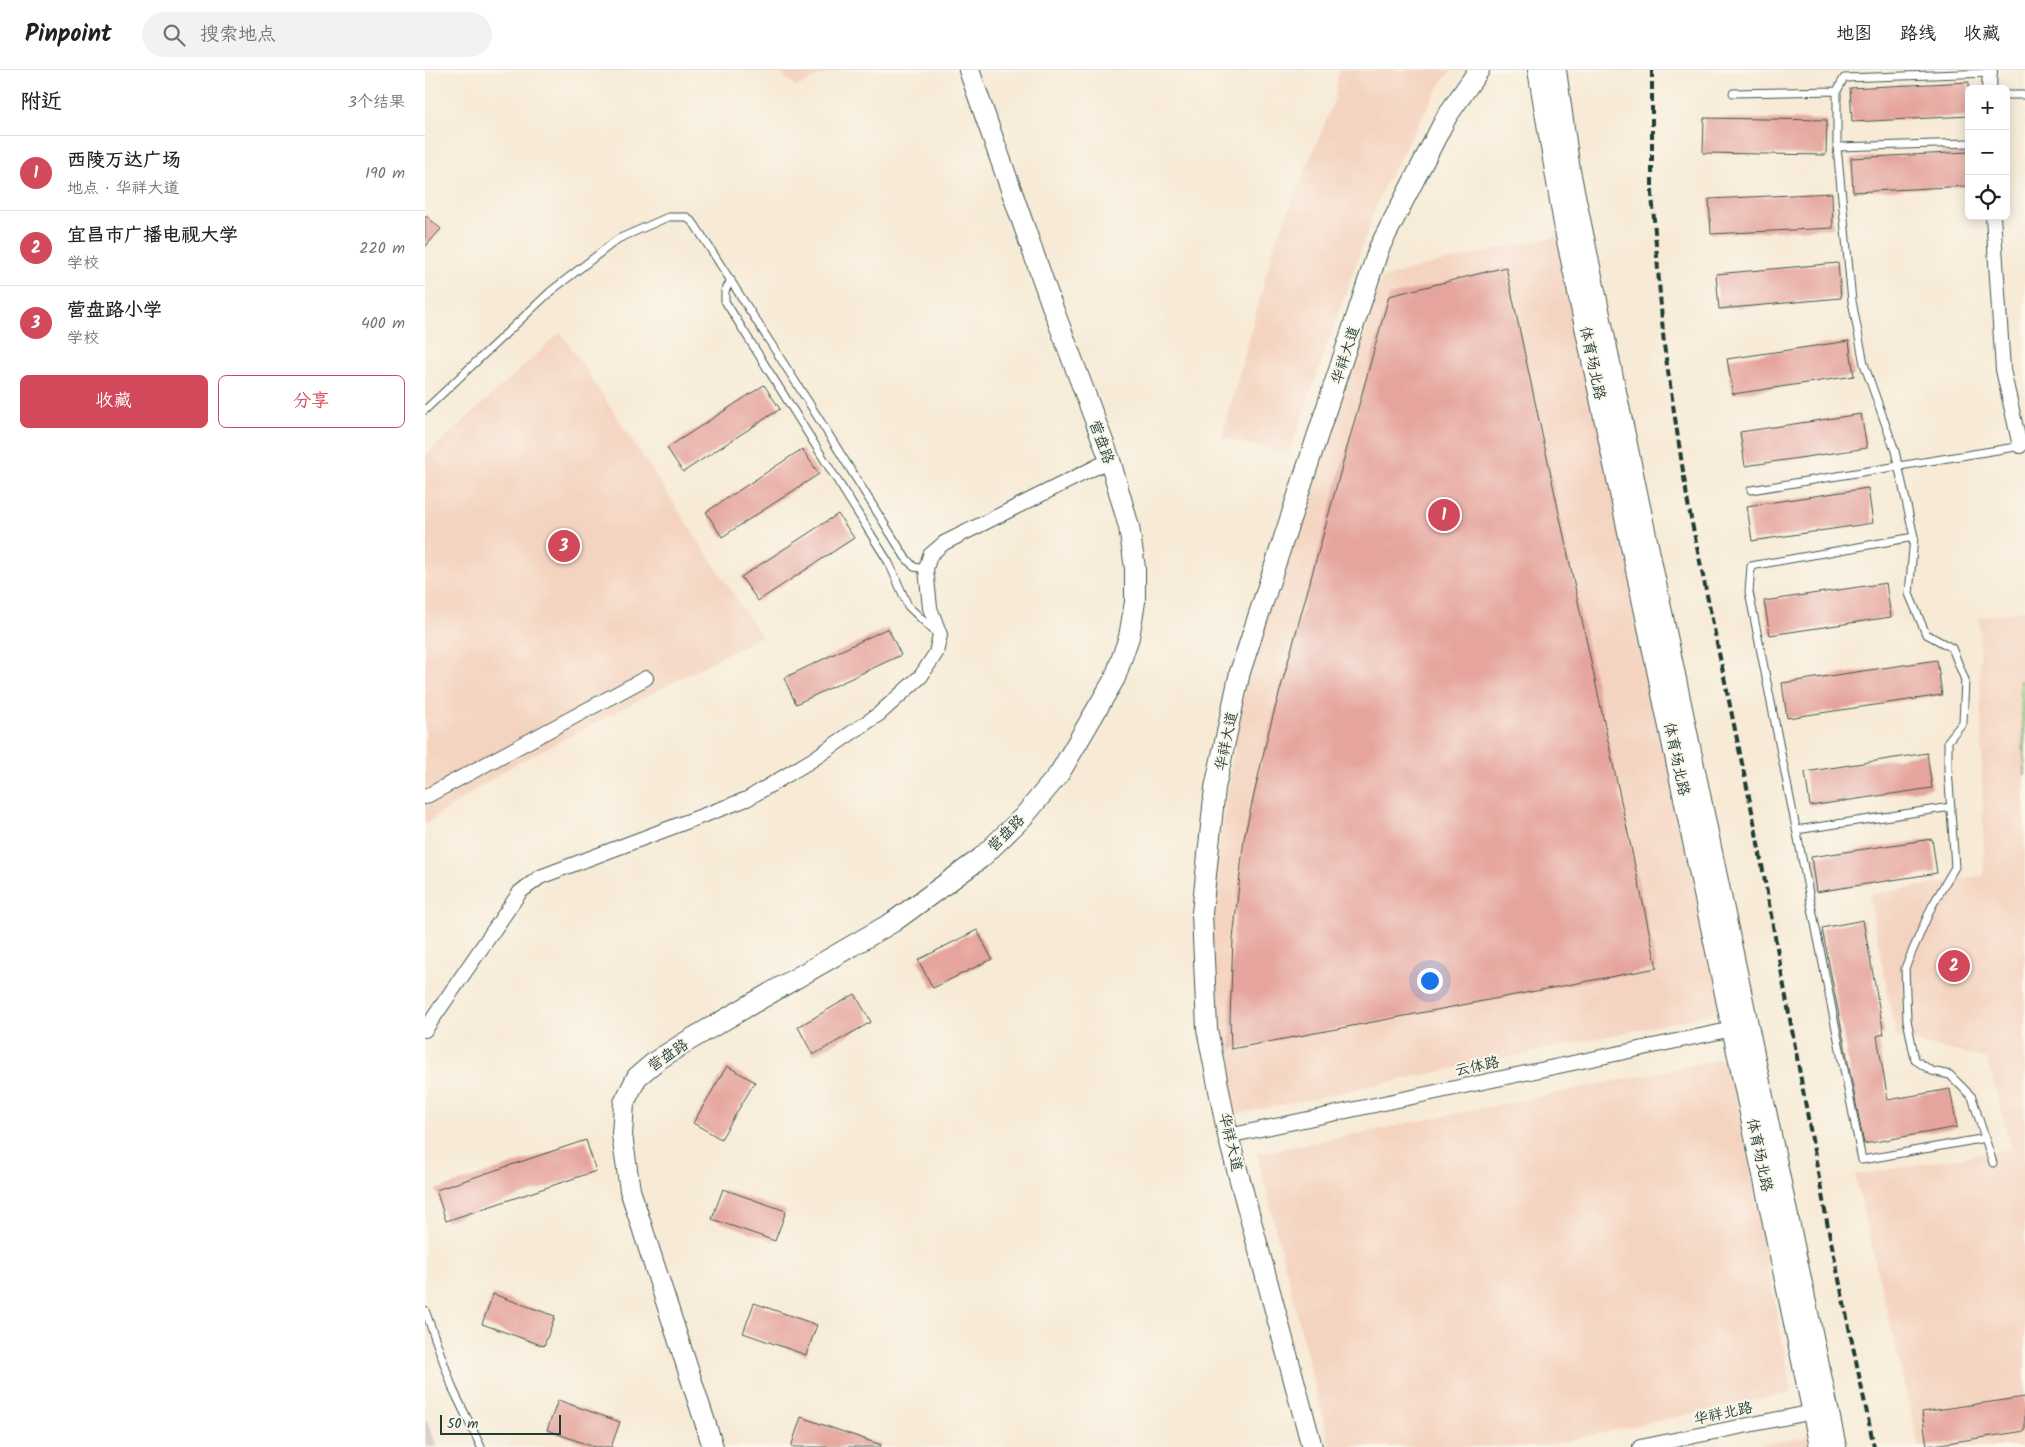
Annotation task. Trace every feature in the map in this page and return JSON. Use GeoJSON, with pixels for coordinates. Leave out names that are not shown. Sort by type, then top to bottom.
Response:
{"type":"FeatureCollection","features":[{"type":"Feature","properties":{"kind":"street","name":"营盘路"},"geometry":{"type":"LineString","coordinates":[[713,1447],[630,1190],[622,1135],[624,1103],[637,1077],[656,1061],[893,922],[981,858],[1024,816],[1059,774],[1115,678],[1129,637],[1135,602],[1135,568],[1129,527],[1110,460],[1051,303],[969,70]]}},
{"type":"Feature","properties":{"kind":"street","name":"华祥大道"},"geometry":{"type":"LineString","coordinates":[[1312,1447],[1228,1136],[1207,1029],[1202,912],[1215,788],[1240,672],[1379,248],[1447,116],[1479,70]]}},
{"type":"Feature","properties":{"kind":"street","name":"体育场北路"},"geometry":{"type":"LineString","coordinates":[[1538,70],[1566,236],[1820,1447]]}},
{"type":"Feature","properties":{"kind":"street","name":"体育场北路"},"geometry":{"type":"LineString","coordinates":[[1556,70],[1572,180],[1836,1447]]}},
{"type":"Feature","properties":{"kind":"street"},"geometry":{"type":"LineString","coordinates":[[1989,85],[1990,72]]}},
{"type":"Feature","properties":{"kind":"street"},"geometry":{"type":"LineString","coordinates":[[1993,220],[2003,370],[2022,446]]}},
{"type":"Feature","properties":{"kind":"street"},"geometry":{"type":"LineString","coordinates":[[425,1030],[520,892],[540,877],[747,799],[812,760],[879,714],[921,676],[936,653],[939,636],[930,608],[926,569],[930,555],[944,544],[1110,460]]}},
{"type":"Feature","properties":{"kind":"street"},"geometry":{"type":"LineString","coordinates":[[425,796],[646,678]]}},
{"type":"Feature","properties":{"kind":"street","name":"云体路"},"geometry":{"type":"LineString","coordinates":[[1228,1136],[1733,1029]]}},
{"type":"Feature","properties":{"kind":"street","name":"华祥北路"},"geometry":{"type":"LineString","coordinates":[[1640,1447],[1813,1412]]}},
{"type":"Feature","properties":{"kind":"lane"},"geometry":{"type":"LineString","coordinates":[[1990,72],[1844,78],[1837,90],[1837,147],[1852,301],[1864,364],[1895,451],[1914,537],[1909,594],[1926,634],[1952,648],[1965,680],[1963,722],[1948,741],[1955,867],[1932,906],[1905,968],[1907,1020],[1915,1060],[1932,1072],[1949,1075],[1973,1097],[1993,1163]]}},
{"type":"Feature","properties":{"kind":"lane"},"geometry":{"type":"LineString","coordinates":[[1733,93],[1837,90]]}},
{"type":"Feature","properties":{"kind":"lane"},"geometry":{"type":"LineString","coordinates":[[2010,95],[2025,95]]}},
{"type":"Feature","properties":{"kind":"lane"},"geometry":{"type":"LineString","coordinates":[[1837,147],[1965,143]]}},
{"type":"Feature","properties":{"kind":"lane"},"geometry":{"type":"LineString","coordinates":[[425,410],[551,291],[618,239],[668,217],[687,217],[695,225],[731,280],[905,558],[914,567],[926,569]]}},
{"type":"Feature","properties":{"kind":"lane"},"geometry":{"type":"LineString","coordinates":[[731,280],[725,291],[725,301],[889,563],[908,606],[939,636]]}},
{"type":"Feature","properties":{"kind":"lane"},"geometry":{"type":"LineString","coordinates":[[1751,490],[2022,446]]}},
{"type":"Feature","properties":{"kind":"lane"},"geometry":{"type":"LineString","coordinates":[[1914,537],[1751,566],[1749,592],[1862,1160],[1986,1138]]}},
{"type":"Feature","properties":{"kind":"lane"},"geometry":{"type":"LineString","coordinates":[[1796,830],[1951,807]]}},
{"type":"Feature","properties":{"kind":"lane"},"geometry":{"type":"LineString","coordinates":[[425,1310],[453,1389],[481,1447]]}},
{"type":"Feature","properties":{"kind":"shaded area"},"geometry":{"type":"Polygon","coordinates":[[[778,70],[832,70],[796,87],[778,70]]]}},
{"type":"Feature","properties":{"kind":"shaded area"},"geometry":{"type":"Polygon","coordinates":[[[1339,70],[1451,70],[1439,86],[1382,190],[1289,454],[1222,437],[1275,243],[1334,101],[1339,70]]]}},
{"type":"Feature","properties":{"kind":"shaded area"},"geometry":{"type":"Polygon","coordinates":[[[1560,236],[1722,1012],[1233,1115],[1212,1028],[1208,913],[1246,675],[1382,278],[1441,262],[1560,236]]]}},
{"type":"Feature","properties":{"kind":"shaded area"},"geometry":{"type":"Polygon","coordinates":[[[561,332],[761,636],[505,770],[425,824],[425,456],[561,332]]]}},
{"type":"Feature","properties":{"kind":"shaded area"},"geometry":{"type":"Polygon","coordinates":[[[2025,610],[2025,1447],[1919,1447],[1855,1175],[2012,1149],[1987,1059],[1896,1037],[1869,895],[1984,875],[1979,617],[2025,610]]]}},
{"type":"Feature","properties":{"kind":"shaded area"},"geometry":{"type":"Polygon","coordinates":[[[1729,1058],[1792,1392],[1537,1447],[1330,1447],[1257,1154],[1729,1058]]]}},
{"type":"Feature","properties":{"kind":"shaded area"},"geometry":{"type":"Polygon","coordinates":[[[425,1416],[437,1447],[425,1447],[425,1416]]]}},
{"type":"Feature","properties":{"kind":"shaded area"},"geometry":{"type":"Polygon","coordinates":[[[1810,1436],[1812,1447],[1748,1447],[1810,1436]]]}},
{"type":"Feature","properties":{"kind":"green space"},"geometry":{"type":"Polygon","coordinates":[[[2020,681],[2025,681],[2025,775],[2020,681]]]}},
{"type":"Feature","properties":{"kind":"building"},"geometry":{"type":"Polygon","coordinates":[[[1969,82],[1969,85],[1965,85],[1965,116],[1852,122],[1850,88],[1969,82]]]}},
{"type":"Feature","properties":{"kind":"building"},"geometry":{"type":"Polygon","coordinates":[[[1704,118],[1827,120],[1826,155],[1703,153],[1704,118]]]}},
{"type":"Feature","properties":{"kind":"building"},"geometry":{"type":"Polygon","coordinates":[[[1965,152],[1965,186],[1853,192],[1851,158],[1965,152]]]}},
{"type":"Feature","properties":{"kind":"building"},"geometry":{"type":"Polygon","coordinates":[[[1832,193],[1833,228],[1711,234],[1709,199],[1832,193]]]}},
{"type":"Feature","properties":{"kind":"building"},"geometry":{"type":"Polygon","coordinates":[[[425,215],[441,229],[425,247],[425,215]]]}},
{"type":"Feature","properties":{"kind":"building"},"geometry":{"type":"Polygon","coordinates":[[[1838,263],[1841,298],[1719,309],[1716,274],[1838,263]]]}},
{"type":"Feature","properties":{"kind":"building"},"geometry":{"type":"Polygon","coordinates":[[[1506,267],[1657,968],[1231,1049],[1230,1019],[1233,939],[1244,838],[1268,734],[1389,296],[1506,267]]]}},
{"type":"Feature","properties":{"kind":"building"},"geometry":{"type":"Polygon","coordinates":[[[1849,341],[1854,376],[1733,394],[1727,359],[1849,341]]]}},
{"type":"Feature","properties":{"kind":"building"},"geometry":{"type":"Polygon","coordinates":[[[764,385],[780,409],[683,472],[667,448],[764,385]]]}},
{"type":"Feature","properties":{"kind":"building"},"geometry":{"type":"Polygon","coordinates":[[[1861,414],[1867,448],[1745,466],[1740,432],[1861,414]]]}},
{"type":"Feature","properties":{"kind":"building"},"geometry":{"type":"Polygon","coordinates":[[[802,449],[819,474],[722,537],[706,512],[802,449]]]}},
{"type":"Feature","properties":{"kind":"building"},"geometry":{"type":"Polygon","coordinates":[[[1868,488],[1873,523],[1752,541],[1747,506],[1868,488]]]}},
{"type":"Feature","properties":{"kind":"building"},"geometry":{"type":"Polygon","coordinates":[[[838,514],[854,538],[758,601],[741,577],[838,514]]]}},
{"type":"Feature","properties":{"kind":"building"},"geometry":{"type":"Polygon","coordinates":[[[1886,583],[1891,617],[1770,635],[1764,601],[1886,583]]]}},
{"type":"Feature","properties":{"kind":"building"},"geometry":{"type":"Polygon","coordinates":[[[888,628],[901,655],[796,704],[784,678],[888,628]]]}},
{"type":"Feature","properties":{"kind":"building"},"geometry":{"type":"Polygon","coordinates":[[[1937,660],[1942,695],[1787,718],[1782,683],[1937,660]]]}},
{"type":"Feature","properties":{"kind":"building"},"geometry":{"type":"Polygon","coordinates":[[[1927,753],[1932,788],[1810,806],[1805,772],[1927,753]]]}},
{"type":"Feature","properties":{"kind":"building"},"geometry":{"type":"Polygon","coordinates":[[[1932,839],[1937,873],[1816,892],[1811,857],[1932,839]]]}},
{"type":"Feature","properties":{"kind":"building"},"geometry":{"type":"Polygon","coordinates":[[[1863,920],[1884,1034],[1877,1036],[1888,1100],[1950,1089],[1957,1127],[1864,1144],[1822,928],[1863,920]]]}},
{"type":"Feature","properties":{"kind":"building"},"geometry":{"type":"Polygon","coordinates":[[[977,930],[992,959],[933,988],[918,960],[977,930]]]}},
{"type":"Feature","properties":{"kind":"building"},"geometry":{"type":"Polygon","coordinates":[[[855,994],[871,1022],[813,1055],[798,1027],[855,994]]]}},
{"type":"Feature","properties":{"kind":"building"},"geometry":{"type":"Polygon","coordinates":[[[727,1066],[755,1082],[721,1139],[693,1123],[727,1066]]]}},
{"type":"Feature","properties":{"kind":"building"},"geometry":{"type":"Polygon","coordinates":[[[586,1140],[596,1171],[446,1221],[436,1190],[586,1140]]]}},
{"type":"Feature","properties":{"kind":"building"},"geometry":{"type":"Polygon","coordinates":[[[723,1189],[786,1211],[775,1241],[712,1219],[723,1189]]]}},
{"type":"Feature","properties":{"kind":"building"},"geometry":{"type":"Polygon","coordinates":[[[493,1294],[555,1316],[544,1346],[482,1324],[493,1294]]]}},
{"type":"Feature","properties":{"kind":"building"},"geometry":{"type":"Polygon","coordinates":[[[754,1303],[817,1325],[806,1355],[743,1333],[754,1303]]]}},
{"type":"Feature","properties":{"kind":"building"},"geometry":{"type":"Polygon","coordinates":[[[2025,1397],[2025,1431],[1927,1446],[1922,1412],[2025,1397]]]}},
{"type":"Feature","properties":{"kind":"building"},"geometry":{"type":"Polygon","coordinates":[[[558,1400],[620,1422],[611,1447],[594,1447],[547,1430],[558,1400]]]}},
{"type":"Feature","properties":{"kind":"building"},"geometry":{"type":"Polygon","coordinates":[[[801,1417],[881,1445],[880,1447],[791,1447],[801,1417]]]}},
{"type":"Feature","properties":{"kind":"railway"},"geometry":{"type":"LineString","coordinates":[[1652,70],[1652,194],[1664,345],[1688,504],[1753,816],[1827,1222],[1874,1447]]}},
{"type":"Feature","properties":{"kind":"place","name":"西陵万达广场"},"geometry":{"type":"Point","coordinates":[1444,515]}},
{"type":"Feature","properties":{"kind":"place","name":"营盘路小学"},"geometry":{"type":"Point","coordinates":[564,546]}},
{"type":"Feature","properties":{"kind":"place","name":"宜昌市广播电视大学"},"geometry":{"type":"Point","coordinates":[1954,966]}}]}
